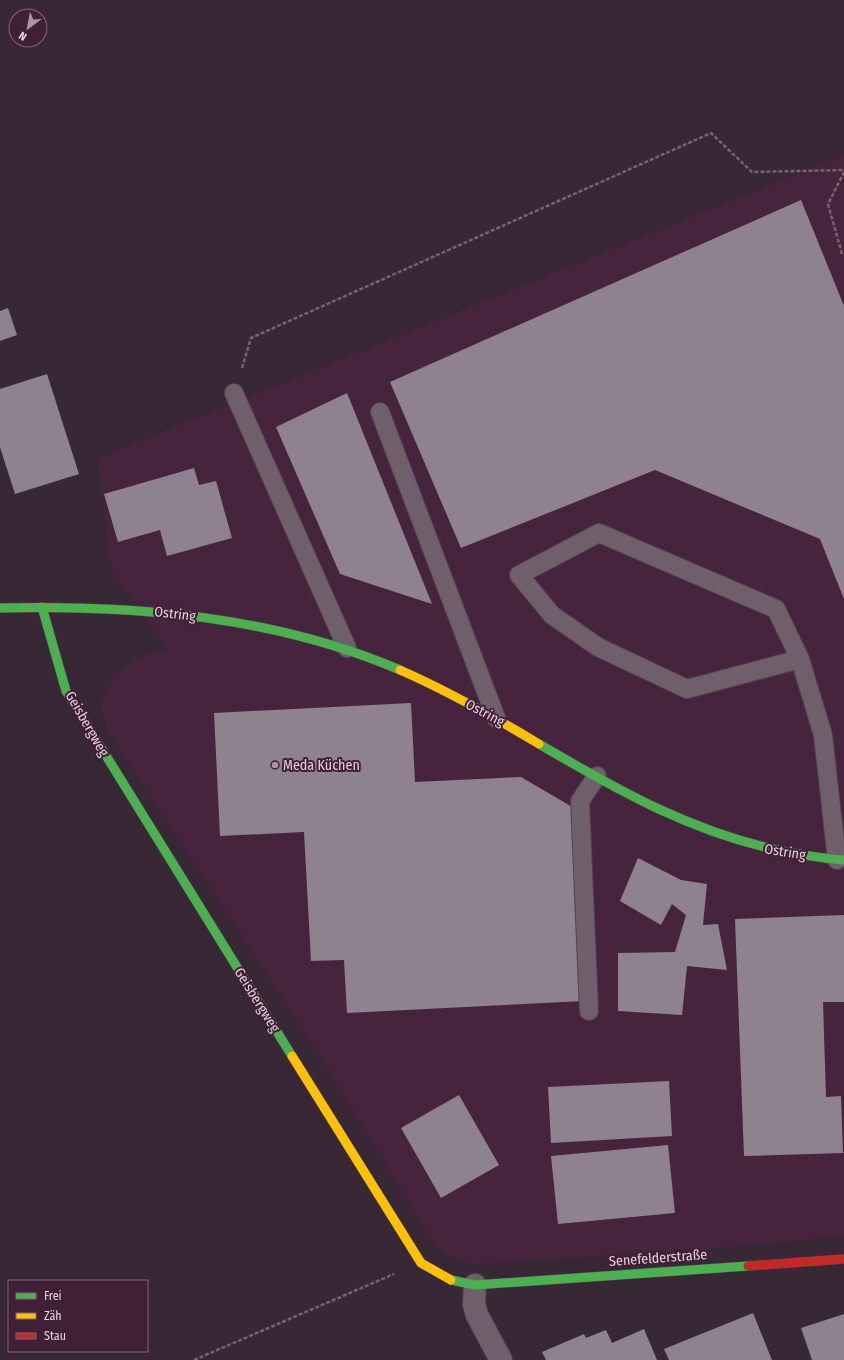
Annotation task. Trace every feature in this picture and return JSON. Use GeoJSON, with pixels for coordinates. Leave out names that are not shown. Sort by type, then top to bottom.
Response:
{"type":"FeatureCollection","features":[{"type":"Feature","properties":{"kind":"street","name":"Geisbergweg"},"geometry":{"type":"LineString","coordinates":[[42,606],[66,691],[103,754],[421,1263],[446,1278],[463,1284],[475,1285]]}},
{"type":"Feature","properties":{"kind":"street","name":"Ostring"},"geometry":{"type":"LineString","coordinates":[[0,608],[85,606],[168,612],[263,627],[347,648],[429,683],[496,718],[650,806],[700,829],[751,846],[840,860]]}},
{"type":"Feature","properties":{"kind":"street","name":"Senefelderstraße"},"geometry":{"type":"LineString","coordinates":[[475,1285],[844,1259]]}},
{"type":"Feature","properties":{"kind":"street"},"geometry":{"type":"LineString","coordinates":[[475,1285],[474,1304],[477,1315],[501,1360]]}},
{"type":"Feature","properties":{"kind":"lane"},"geometry":{"type":"LineString","coordinates":[[234,393],[347,648]]}},
{"type":"Feature","properties":{"kind":"lane"},"geometry":{"type":"LineString","coordinates":[[380,412],[496,718]]}},
{"type":"Feature","properties":{"kind":"lane"},"geometry":{"type":"LineString","coordinates":[[800,659],[687,689],[598,647],[552,615],[519,575],[599,533],[776,609],[800,659],[823,735],[840,860]]}},
{"type":"Feature","properties":{"kind":"lane"},"geometry":{"type":"LineString","coordinates":[[589,1011],[580,801],[597,776]]}},
{"type":"Feature","properties":{"kind":"path"},"geometry":{"type":"LineString","coordinates":[[234,393],[251,338],[710,133],[752,172],[844,170],[828,204],[842,254]]}},
{"type":"Feature","properties":{"kind":"path"},"geometry":{"type":"LineString","coordinates":[[194,1360],[421,1263]]}},
{"type":"Feature","properties":{"kind":"shaded area"},"geometry":{"type":"Polygon","coordinates":[[[844,155],[844,1236],[715,1248],[472,1264],[456,1260],[440,1249],[428,1233],[314,1046],[106,728],[101,702],[112,678],[137,657],[169,651],[111,569],[98,458],[844,155]]]}},
{"type":"Feature","properties":{"kind":"building"},"geometry":{"type":"Polygon","coordinates":[[[801,200],[844,306],[844,599],[820,539],[655,470],[461,548],[390,382],[801,200]]]}},
{"type":"Feature","properties":{"kind":"building"},"geometry":{"type":"Polygon","coordinates":[[[8,308],[17,335],[0,341],[0,311],[8,308]]]}},
{"type":"Feature","properties":{"kind":"building"},"geometry":{"type":"Polygon","coordinates":[[[47,374],[79,474],[15,494],[0,447],[0,389],[47,374]]]}},
{"type":"Feature","properties":{"kind":"building"},"geometry":{"type":"Polygon","coordinates":[[[347,393],[432,604],[340,574],[276,427],[347,393]]]}},
{"type":"Feature","properties":{"kind":"building"},"geometry":{"type":"Polygon","coordinates":[[[194,468],[199,485],[216,481],[232,538],[167,556],[160,530],[118,542],[104,494],[194,468]]]}},
{"type":"Feature","properties":{"kind":"building"},"geometry":{"type":"Polygon","coordinates":[[[411,703],[415,782],[521,777],[574,808],[584,1001],[347,1013],[344,960],[311,961],[304,832],[220,836],[214,713],[411,703]]]}},
{"type":"Feature","properties":{"kind":"building"},"geometry":{"type":"Polygon","coordinates":[[[638,858],[681,880],[707,884],[703,925],[718,924],[727,970],[687,966],[682,1015],[618,1011],[618,953],[675,952],[686,915],[672,904],[661,925],[620,901],[638,858]]]}},
{"type":"Feature","properties":{"kind":"building"},"geometry":{"type":"Polygon","coordinates":[[[844,915],[844,1002],[823,1002],[826,1097],[841,1096],[843,1153],[744,1156],[735,919],[844,915]]]}},
{"type":"Feature","properties":{"kind":"building"},"geometry":{"type":"Polygon","coordinates":[[[669,1081],[672,1136],[551,1143],[548,1087],[669,1081]]]}},
{"type":"Feature","properties":{"kind":"building"},"geometry":{"type":"Polygon","coordinates":[[[459,1095],[499,1165],[441,1198],[401,1128],[459,1095]]]}},
{"type":"Feature","properties":{"kind":"building"},"geometry":{"type":"Polygon","coordinates":[[[668,1145],[675,1213],[558,1224],[551,1156],[668,1145]]]}},
{"type":"Feature","properties":{"kind":"building"},"geometry":{"type":"Polygon","coordinates":[[[753,1313],[772,1360],[669,1360],[664,1349],[753,1313]]]}},
{"type":"Feature","properties":{"kind":"building"},"geometry":{"type":"Polygon","coordinates":[[[844,1314],[844,1360],[812,1360],[801,1328],[844,1314]]]}},
{"type":"Feature","properties":{"kind":"building"},"geometry":{"type":"Polygon","coordinates":[[[644,1329],[657,1360],[546,1360],[542,1352],[584,1334],[586,1338],[606,1330],[612,1343],[644,1329]]]}},
{"type":"Feature","properties":{"kind":"traffic: fast"},"geometry":{"type":"LineString","coordinates":[[42,607],[66,691],[292,1056]]}},
{"type":"Feature","properties":{"kind":"traffic: fast"},"geometry":{"type":"LineString","coordinates":[[0,608],[102,609],[153,612],[204,618],[254,626],[303,637],[352,652],[400,670]]}},
{"type":"Feature","properties":{"kind":"traffic: fast"},"geometry":{"type":"LineString","coordinates":[[539,744],[628,794],[689,822],[753,844],[787,852],[844,860]]}},
{"type":"Feature","properties":{"kind":"traffic: fast"},"geometry":{"type":"LineString","coordinates":[[451,1280],[475,1285],[748,1266]]}},
{"type":"Feature","properties":{"kind":"traffic: slow"},"geometry":{"type":"LineString","coordinates":[[400,670],[471,705],[539,744]]}},
{"type":"Feature","properties":{"kind":"traffic: slow"},"geometry":{"type":"LineString","coordinates":[[292,1056],[421,1263],[451,1280]]}},
{"type":"Feature","properties":{"kind":"traffic: jam"},"geometry":{"type":"LineString","coordinates":[[748,1266],[844,1259]]}},
{"type":"Feature","properties":{"kind":"place","name":"Meda Küchen"},"geometry":{"type":"Point","coordinates":[275,765]}}]}
